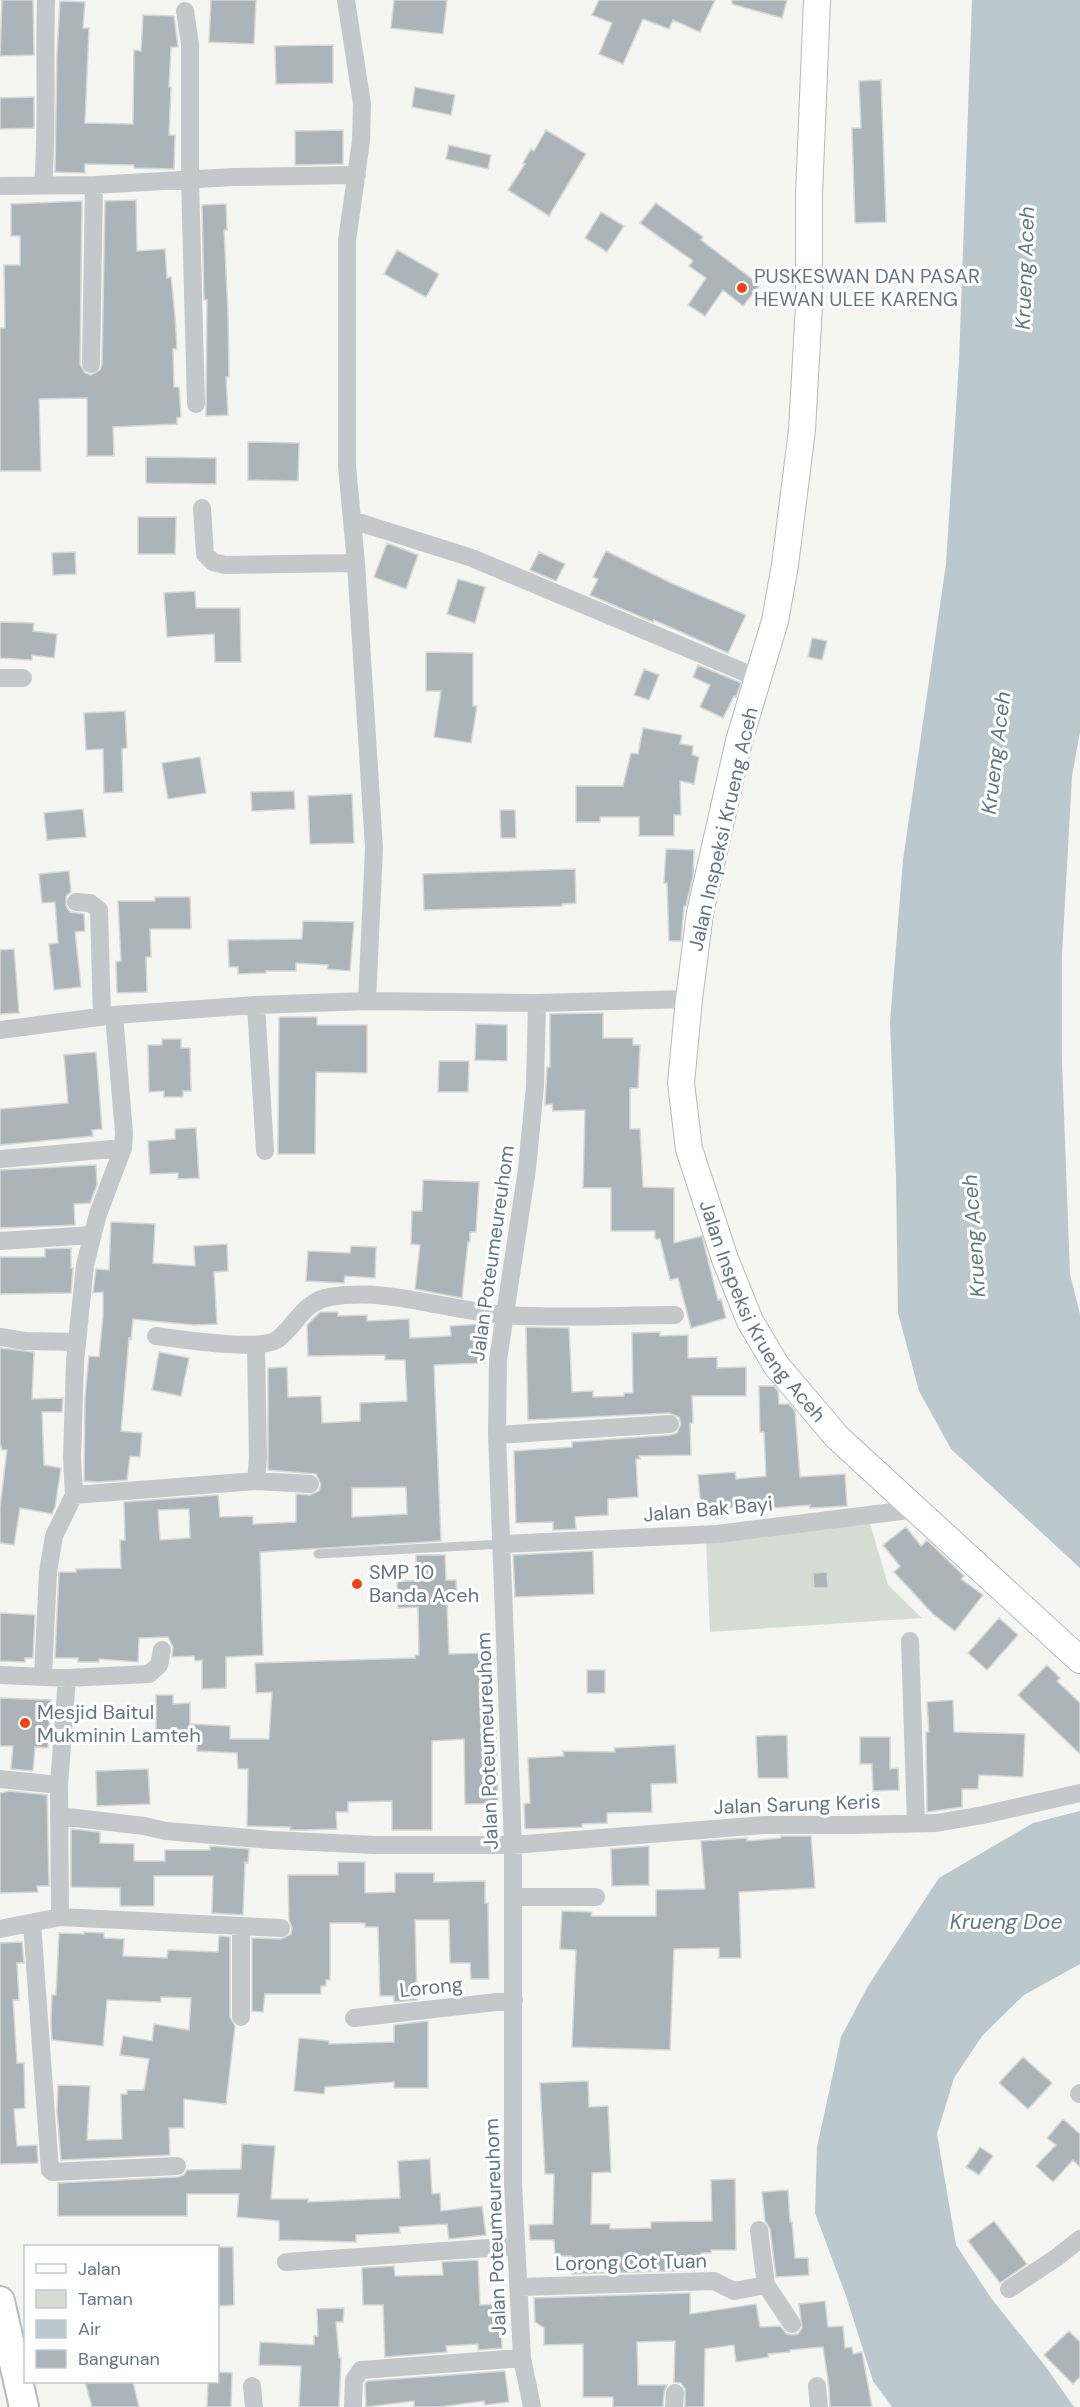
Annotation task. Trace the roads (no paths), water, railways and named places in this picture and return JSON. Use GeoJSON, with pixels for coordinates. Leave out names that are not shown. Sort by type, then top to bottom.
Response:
{"type":"FeatureCollection","features":[{"type":"Feature","properties":{"kind":"main road"},"geometry":{"type":"LineString","coordinates":[[0,2301],[24,2407]]}},
{"type":"Feature","properties":{"kind":"street"},"geometry":{"type":"LineString","coordinates":[[42,186],[46,149],[44,58],[46,0]]}},
{"type":"Feature","properties":{"kind":"street"},"geometry":{"type":"LineString","coordinates":[[346,0],[362,104],[361,141],[347,241],[347,466],[356,563],[374,848],[367,1001]]}},
{"type":"Feature","properties":{"kind":"street","name":"Jalan Inspeksi Krueng Aceh"},"geometry":{"type":"LineString","coordinates":[[817,0],[809,195],[809,305],[802,430],[775,621],[739,741],[700,913],[681,1083],[688,1149],[725,1259],[750,1321],[776,1365],[837,1437],[1080,1660]]}},
{"type":"Feature","properties":{"kind":"street"},"geometry":{"type":"LineString","coordinates":[[185,11],[190,44],[190,180],[196,404]]}},
{"type":"Feature","properties":{"kind":"street"},"geometry":{"type":"LineString","coordinates":[[0,186],[357,176]]}},
{"type":"Feature","properties":{"kind":"street"},"geometry":{"type":"LineString","coordinates":[[91,364],[94,185]]}},
{"type":"Feature","properties":{"kind":"street"},"geometry":{"type":"LineString","coordinates":[[202,508],[205,554],[213,562],[225,565],[356,563]]}},
{"type":"Feature","properties":{"kind":"street"},"geometry":{"type":"LineString","coordinates":[[352,520],[472,558],[758,678]]}},
{"type":"Feature","properties":{"kind":"street"},"geometry":{"type":"LineString","coordinates":[[0,678],[23,678]]}},
{"type":"Feature","properties":{"kind":"street"},"geometry":{"type":"LineString","coordinates":[[43,1675],[48,1572],[52,1545],[74,1495],[72,1458],[77,1342],[85,1265],[98,1214],[123,1148],[124,1133],[108,1016],[99,910],[90,903],[76,902]]}},
{"type":"Feature","properties":{"kind":"street"},"geometry":{"type":"LineString","coordinates":[[0,1030],[108,1016],[256,1005],[367,1001],[537,1003],[689,999]]}},
{"type":"Feature","properties":{"kind":"street","name":"Jalan Poteumeureuhom"},"geometry":{"type":"LineString","coordinates":[[532,2407],[522,2358],[516,2246],[512,2129],[513,1845],[496,1435],[498,1360],[527,1168],[535,1086],[537,1003]]}},
{"type":"Feature","properties":{"kind":"street"},"geometry":{"type":"LineString","coordinates":[[256,1005],[265,1151]]}},
{"type":"Feature","properties":{"kind":"street"},"geometry":{"type":"LineString","coordinates":[[0,1159],[123,1148]]}},
{"type":"Feature","properties":{"kind":"street"},"geometry":{"type":"LineString","coordinates":[[0,1241],[93,1235]]}},
{"type":"Feature","properties":{"kind":"street"},"geometry":{"type":"LineString","coordinates":[[156,1336],[256,1346],[277,1341],[305,1309],[316,1301],[329,1297],[380,1294],[505,1315],[675,1315]]}},
{"type":"Feature","properties":{"kind":"street"},"geometry":{"type":"LineString","coordinates":[[0,1337],[25,1341],[77,1342]]}},
{"type":"Feature","properties":{"kind":"street"},"geometry":{"type":"LineString","coordinates":[[256,1346],[258,1458],[256,1481]]}},
{"type":"Feature","properties":{"kind":"street"},"geometry":{"type":"LineString","coordinates":[[496,1435],[670,1424]]}},
{"type":"Feature","properties":{"kind":"street"},"geometry":{"type":"LineString","coordinates":[[74,1495],[256,1481],[310,1484]]}},
{"type":"Feature","properties":{"kind":"street","name":"Jalan Bak Bayi"},"geometry":{"type":"LineString","coordinates":[[502,1544],[717,1534],[917,1509]]}},
{"type":"Feature","properties":{"kind":"street"},"geometry":{"type":"LineString","coordinates":[[910,1641],[916,1823]]}},
{"type":"Feature","properties":{"kind":"street"},"geometry":{"type":"LineString","coordinates":[[0,1675],[43,1675],[67,1678],[149,1674],[159,1665],[162,1650]]}},
{"type":"Feature","properties":{"kind":"street"},"geometry":{"type":"LineString","coordinates":[[60,1917],[58,1785],[67,1678]]}},
{"type":"Feature","properties":{"kind":"street"},"geometry":{"type":"LineString","coordinates":[[0,1779],[58,1785]]}},
{"type":"Feature","properties":{"kind":"street","name":"Jalan Sarung Keris"},"geometry":{"type":"LineString","coordinates":[[59,1816],[144,1826],[166,1831],[250,1838],[375,1845],[513,1845],[765,1825],[936,1822],[982,1815],[1033,1802],[1080,1794]]}},
{"type":"Feature","properties":{"kind":"street"},"geometry":{"type":"LineString","coordinates":[[513,1897],[596,1897]]}},
{"type":"Feature","properties":{"kind":"street"},"geometry":{"type":"LineString","coordinates":[[0,1929],[60,1917],[281,1928]]}},
{"type":"Feature","properties":{"kind":"street"},"geometry":{"type":"LineString","coordinates":[[32,1923],[50,2170],[52,2172],[177,2166]]}},
{"type":"Feature","properties":{"kind":"street"},"geometry":{"type":"LineString","coordinates":[[241,2017],[242,1926]]}},
{"type":"Feature","properties":{"kind":"street","name":"Lorong"},"geometry":{"type":"LineString","coordinates":[[354,2018],[514,2000]]}},
{"type":"Feature","properties":{"kind":"street"},"geometry":{"type":"LineString","coordinates":[[759,2230],[766,2285],[792,2324]]}},
{"type":"Feature","properties":{"kind":"street"},"geometry":{"type":"LineString","coordinates":[[1009,2289],[1080,2239]]}},
{"type":"Feature","properties":{"kind":"street"},"geometry":{"type":"LineString","coordinates":[[286,2262],[516,2246]]}},
{"type":"Feature","properties":{"kind":"street","name":"Lorong Cot Tuan"},"geometry":{"type":"LineString","coordinates":[[519,2287],[714,2280],[734,2291],[766,2285]]}},
{"type":"Feature","properties":{"kind":"street"},"geometry":{"type":"LineString","coordinates":[[354,2407],[354,2379],[361,2370],[522,2358]]}},
{"type":"Feature","properties":{"kind":"street"},"geometry":{"type":"LineString","coordinates":[[252,2386],[254,2407]]}},
{"type":"Feature","properties":{"kind":"street"},"geometry":{"type":"LineString","coordinates":[[816,2386],[819,2407]]}},
{"type":"Feature","properties":{"kind":"lane"},"geometry":{"type":"LineString","coordinates":[[318,1554],[502,1544]]}},
{"type":"Feature","properties":{"kind":"water","name":"Krueng Aceh"},"geometry":{"type":"Polygon","coordinates":[[[972,0],[1080,0],[1080,732],[1072,776],[1062,955],[1062,1061],[1070,1274],[1080,1314],[1080,1568],[951,1449],[919,1391],[898,1313],[890,1022],[903,860],[946,564],[959,361],[972,0]]]}},
{"type":"Feature","properties":{"kind":"water","name":"Krueng Doe"},"geometry":{"type":"Polygon","coordinates":[[[1080,1811],[1080,1964],[1024,1995],[982,2036],[954,2078],[937,2134],[956,2245],[991,2298],[1046,2367],[1074,2407],[892,2407],[873,2381],[846,2296],[815,2213],[817,2147],[841,2037],[868,1986],[939,1878],[1033,1823],[1080,1811]]]}},
{"type":"Feature","properties":{"kind":"place","name":"PUSKESWAN DAN PASAR HEWAN ULEE KARENG"},"geometry":{"type":"Point","coordinates":[742,288]}},
{"type":"Feature","properties":{"kind":"place","name":"SMP 10 Banda Aceh"},"geometry":{"type":"Point","coordinates":[357,1584]}},
{"type":"Feature","properties":{"kind":"place","name":"Mesjid Baitul Mukminin Lamteh"},"geometry":{"type":"Point","coordinates":[25,1723]}}]}
